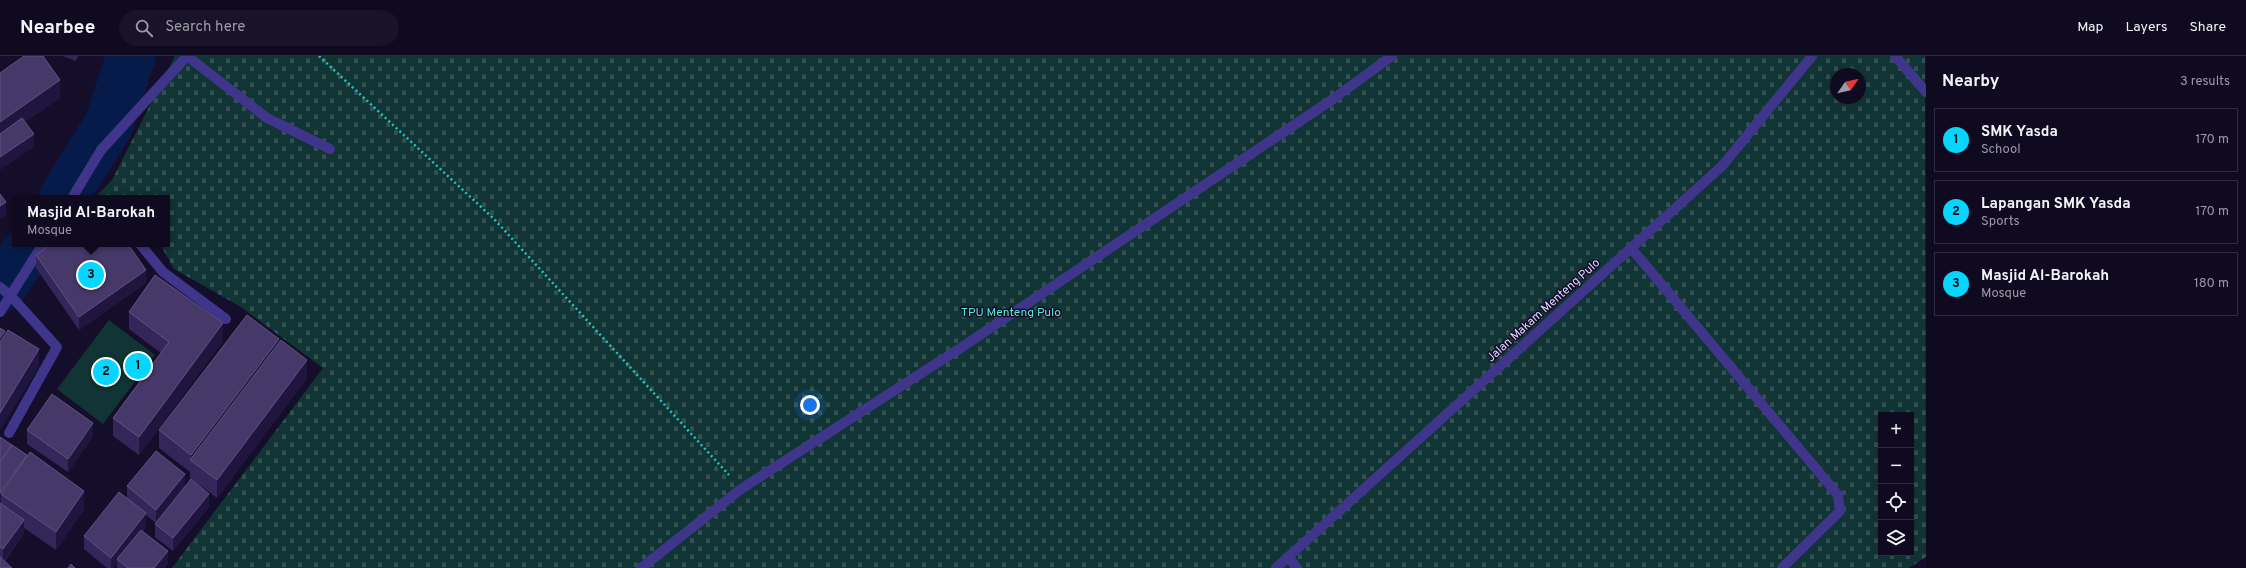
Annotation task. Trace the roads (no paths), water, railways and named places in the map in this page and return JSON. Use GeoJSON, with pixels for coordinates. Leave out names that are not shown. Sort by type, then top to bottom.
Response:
{"type":"FeatureCollection","features":[{"type":"Feature","properties":{"kind":"street"},"geometry":{"type":"LineString","coordinates":[[74,195],[101,150],[187,56],[267,118],[330,149]]}},
{"type":"Feature","properties":{"kind":"street"},"geometry":{"type":"LineString","coordinates":[[641,568],[741,489],[962,348],[1333,99],[1392,56]]}},
{"type":"Feature","properties":{"kind":"street","name":"Jalan Makam Menteng Pulo"},"geometry":{"type":"LineString","coordinates":[[1276,568],[1722,166],[1812,56]]}},
{"type":"Feature","properties":{"kind":"street"},"geometry":{"type":"LineString","coordinates":[[1895,56],[1926,92]]}},
{"type":"Feature","properties":{"kind":"street"},"geometry":{"type":"LineString","coordinates":[[0,312],[6,291],[41,247]]}},
{"type":"Feature","properties":{"kind":"street"},"geometry":{"type":"LineString","coordinates":[[142,247],[163,272],[226,319]]}},
{"type":"Feature","properties":{"kind":"street"},"geometry":{"type":"LineString","coordinates":[[1631,248],[1838,495],[1840,511],[1782,568]]}},
{"type":"Feature","properties":{"kind":"street"},"geometry":{"type":"LineString","coordinates":[[6,291],[57,347],[9,433]]}},
{"type":"Feature","properties":{"kind":"street"},"geometry":{"type":"LineString","coordinates":[[1288,557],[1297,568]]}},
{"type":"Feature","properties":{"kind":"waterway"},"geometry":{"type":"LineString","coordinates":[[65,195],[109,124],[131,56]]}},
{"type":"Feature","properties":{"kind":"waterway"},"geometry":{"type":"LineString","coordinates":[[0,289],[30,247]]}},
{"type":"Feature","properties":{"kind":"place","name":"Masjid Al-Barokah"},"geometry":{"type":"Point","coordinates":[91,275]}},
{"type":"Feature","properties":{"kind":"place","name":"SMK Yasda"},"geometry":{"type":"Point","coordinates":[138,366]}},
{"type":"Feature","properties":{"kind":"place","name":"Lapangan SMK Yasda"},"geometry":{"type":"Point","coordinates":[106,372]}},
{"type":"Feature","properties":{"kind":"park label","name":"TPU Menteng Pulo"},"geometry":{"type":"Point","coordinates":[1011,312]}}]}
